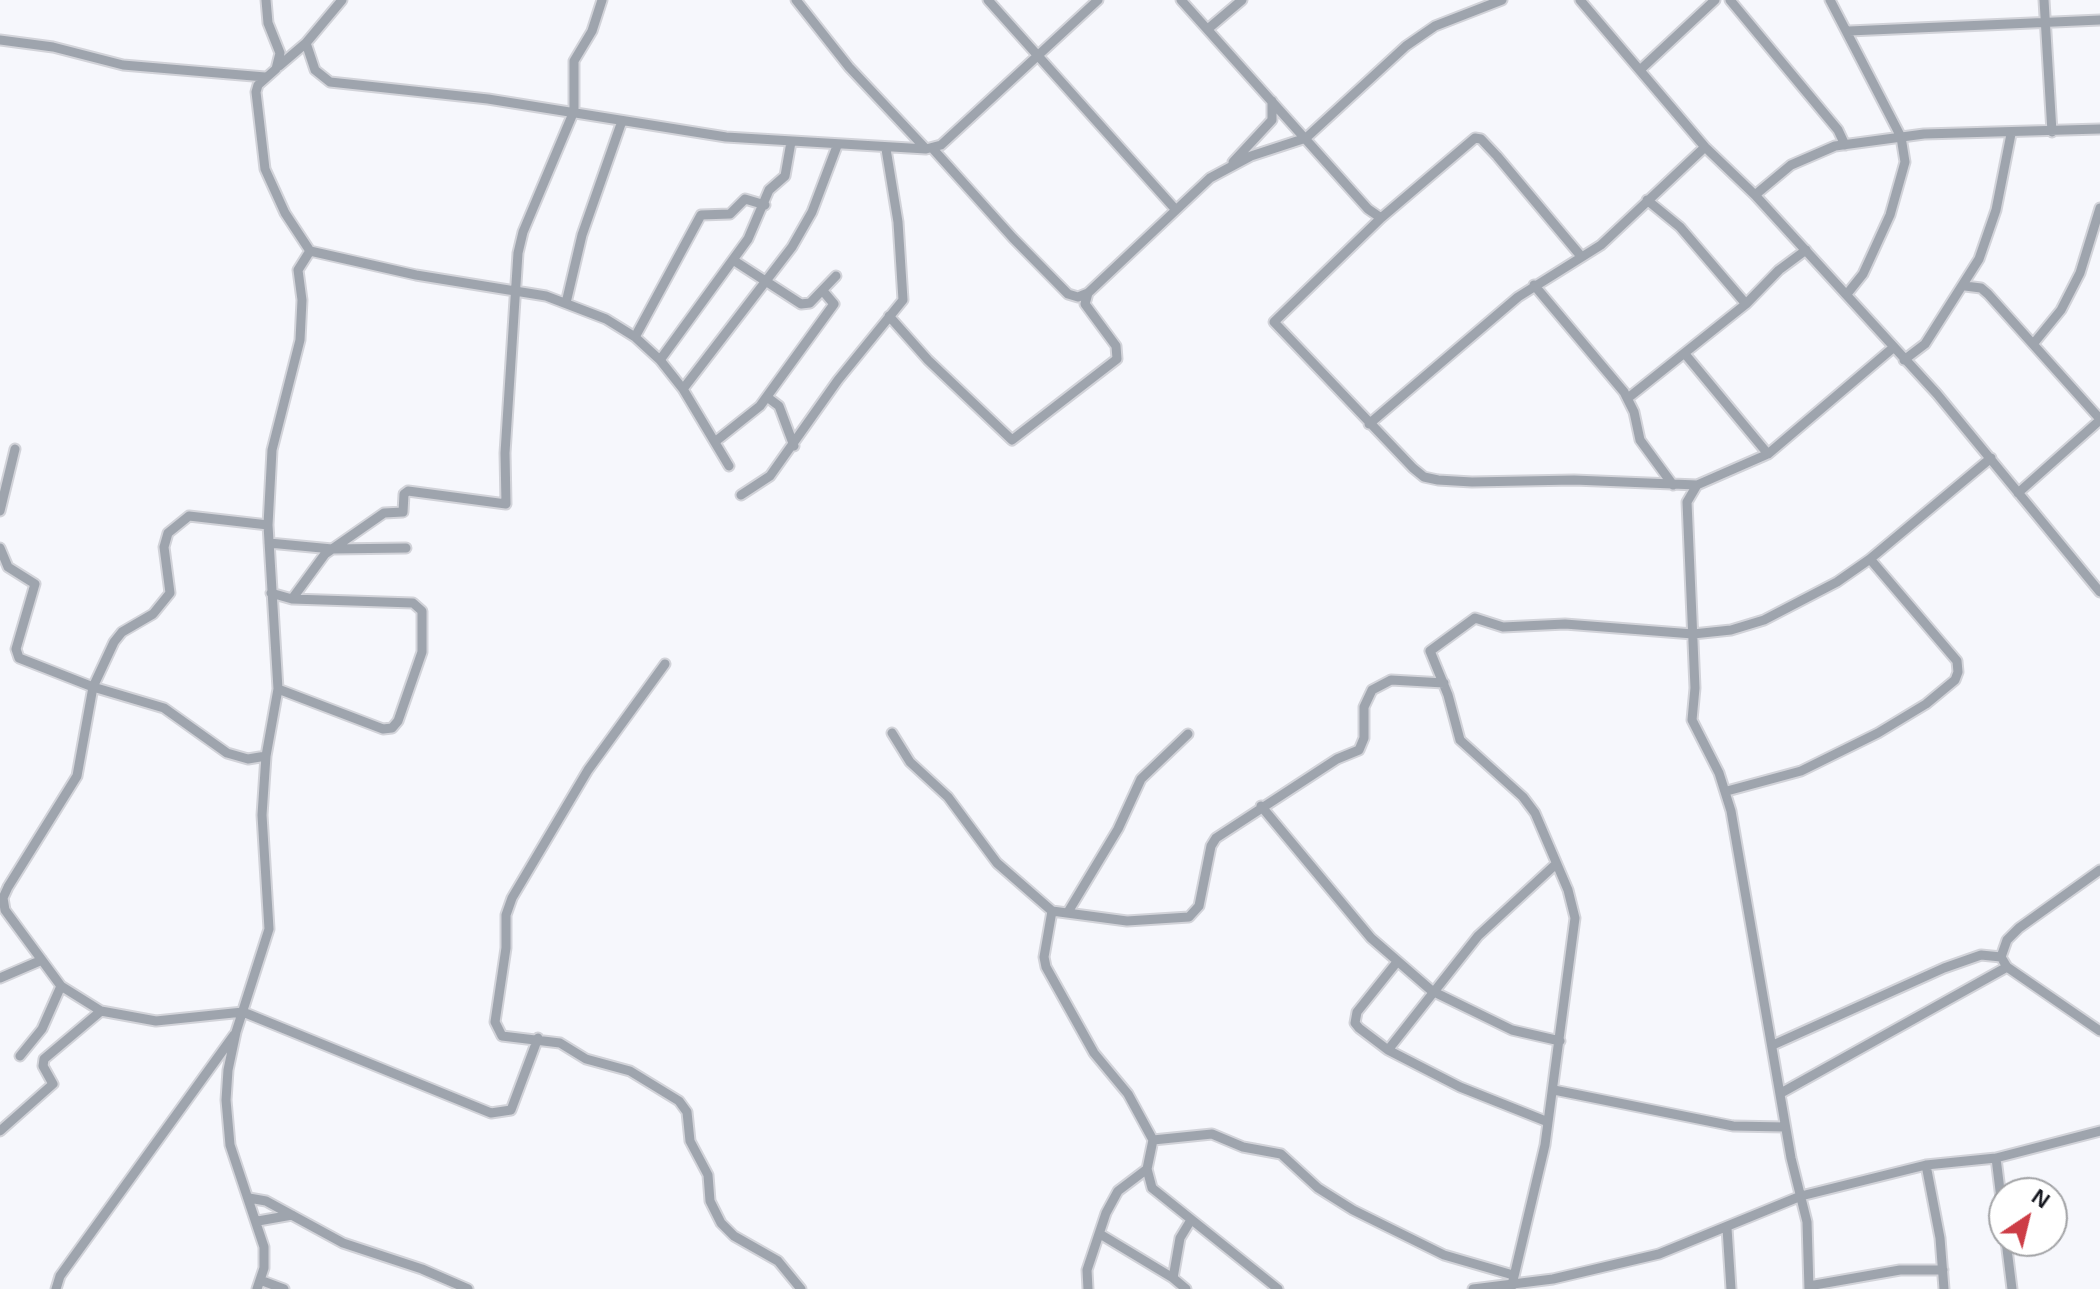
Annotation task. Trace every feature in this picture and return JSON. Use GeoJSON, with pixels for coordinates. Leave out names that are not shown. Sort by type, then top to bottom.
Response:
{"type":"FeatureCollection","features":[{"type":"Feature","properties":{"kind":"street"},"geometry":{"type":"LineString","coordinates":[[266,0],[268,23],[279,47],[276,69]]}},
{"type":"Feature","properties":{"kind":"street"},"geometry":{"type":"LineString","coordinates":[[342,0],[306,43],[265,77],[256,92],[265,169],[285,213],[310,251],[416,275],[516,291],[566,303],[606,319],[635,337],[660,360],[683,389],[729,466]]}},
{"type":"Feature","properties":{"kind":"street"},"geometry":{"type":"LineString","coordinates":[[292,599],[320,560],[332,549],[384,513],[403,512],[404,494],[408,491],[506,504],[505,453],[523,232],[574,111],[574,61],[592,31],[602,0]]}},
{"type":"Feature","properties":{"kind":"street"},"geometry":{"type":"LineString","coordinates":[[796,0],[849,67],[1068,294],[1078,297],[1088,293],[1210,178],[1251,156],[1306,138],[1406,46],[1435,26],[1502,0]]}},
{"type":"Feature","properties":{"kind":"street"},"geometry":{"type":"LineString","coordinates":[[988,0],[1176,210]]}},
{"type":"Feature","properties":{"kind":"street"},"geometry":{"type":"LineString","coordinates":[[306,43],[315,70],[330,82],[574,111],[696,133],[837,146],[930,149],[1038,57],[1098,0]]}},
{"type":"Feature","properties":{"kind":"street"},"geometry":{"type":"LineString","coordinates":[[1181,0],[1368,209],[1381,218]]}},
{"type":"Feature","properties":{"kind":"street"},"geometry":{"type":"LineString","coordinates":[[1209,28],[1242,0]]}},
{"type":"Feature","properties":{"kind":"street"},"geometry":{"type":"LineString","coordinates":[[1580,0],[1705,147],[1755,195],[1894,347],[1991,458],[2100,592]]}},
{"type":"Feature","properties":{"kind":"street"},"geometry":{"type":"LineString","coordinates":[[1640,70],[1715,0]]}},
{"type":"Feature","properties":{"kind":"street"},"geometry":{"type":"LineString","coordinates":[[1730,0],[1838,130],[1845,145]]}},
{"type":"Feature","properties":{"kind":"street"},"geometry":{"type":"LineString","coordinates":[[1830,0],[1849,31],[1901,137],[1905,162],[1890,215],[1863,274],[1847,294]]}},
{"type":"Feature","properties":{"kind":"street"},"geometry":{"type":"LineString","coordinates":[[2044,0],[2052,132]]}},
{"type":"Feature","properties":{"kind":"street"},"geometry":{"type":"LineString","coordinates":[[1849,31],[2100,20]]}},
{"type":"Feature","properties":{"kind":"street"},"geometry":{"type":"LineString","coordinates":[[0,40],[53,47],[123,65],[265,77]]}},
{"type":"Feature","properties":{"kind":"street"},"geometry":{"type":"LineString","coordinates":[[1226,169],[1267,127],[1274,113],[1272,101]]}},
{"type":"Feature","properties":{"kind":"street"},"geometry":{"type":"LineString","coordinates":[[566,303],[582,235],[622,121]]}},
{"type":"Feature","properties":{"kind":"street"},"geometry":{"type":"LineString","coordinates":[[1755,195],[1791,165],[1813,153],[1845,145],[1901,137],[2100,129]]}},
{"type":"Feature","properties":{"kind":"street"},"geometry":{"type":"LineString","coordinates":[[1904,360],[1925,344],[1965,286],[1979,259],[1996,210],[2011,134]]}},
{"type":"Feature","properties":{"kind":"street"},"geometry":{"type":"LineString","coordinates":[[1580,255],[1481,139],[1470,141],[1381,218],[1274,322],[1413,468],[1424,477],[1438,480],[1574,480],[1697,485],[1768,454],[1894,347]]}},
{"type":"Feature","properties":{"kind":"street"},"geometry":{"type":"LineString","coordinates":[[660,360],[733,260],[765,205],[769,190],[785,176],[791,142]]}},
{"type":"Feature","properties":{"kind":"street"},"geometry":{"type":"LineString","coordinates":[[683,389],[767,282],[804,227],[837,146]]}},
{"type":"Feature","properties":{"kind":"street"},"geometry":{"type":"LineString","coordinates":[[1369,424],[1534,285],[1601,245],[1705,147]]}},
{"type":"Feature","properties":{"kind":"street"},"geometry":{"type":"LineString","coordinates":[[741,495],[770,476],[838,380],[903,300],[904,285],[886,149]]}},
{"type":"Feature","properties":{"kind":"street"},"geometry":{"type":"LineString","coordinates":[[635,337],[701,215],[730,214],[742,200],[765,205]]}},
{"type":"Feature","properties":{"kind":"street"},"geometry":{"type":"LineString","coordinates":[[1647,200],[1680,227],[1746,304]]}},
{"type":"Feature","properties":{"kind":"street"},"geometry":{"type":"LineString","coordinates":[[2034,343],[2061,310],[2080,273],[2100,208]]}},
{"type":"Feature","properties":{"kind":"street"},"geometry":{"type":"LineString","coordinates":[[1628,398],[1746,304],[1779,270],[1806,250]]}},
{"type":"Feature","properties":{"kind":"street"},"geometry":{"type":"LineString","coordinates":[[284,1289],[259,1284],[265,1260],[258,1221],[230,1145],[226,1100],[236,1032],[269,929],[262,815],[266,756],[278,689],[268,525],[272,450],[300,340],[302,300],[298,270],[310,251]]}},
{"type":"Feature","properties":{"kind":"street"},"geometry":{"type":"LineString","coordinates":[[733,260],[801,304],[810,303],[836,276]]}},
{"type":"Feature","properties":{"kind":"street"},"geometry":{"type":"LineString","coordinates":[[1534,285],[1628,398],[1640,440],[1673,485]]}},
{"type":"Feature","properties":{"kind":"street"},"geometry":{"type":"LineString","coordinates":[[1965,286],[1981,288],[2100,419],[2018,493]]}},
{"type":"Feature","properties":{"kind":"street"},"geometry":{"type":"LineString","coordinates":[[716,441],[751,416],[834,304],[823,291]]}},
{"type":"Feature","properties":{"kind":"street"},"geometry":{"type":"LineString","coordinates":[[889,316],[928,360],[1012,440],[1117,359],[1116,346],[1085,304],[1088,293]]}},
{"type":"Feature","properties":{"kind":"street"},"geometry":{"type":"LineString","coordinates":[[1685,354],[1768,454]]}},
{"type":"Feature","properties":{"kind":"street"},"geometry":{"type":"LineString","coordinates":[[767,397],[781,409],[794,446]]}},
{"type":"Feature","properties":{"kind":"street"},"geometry":{"type":"LineString","coordinates":[[0,511],[15,449]]}},
{"type":"Feature","properties":{"kind":"street"},"geometry":{"type":"LineString","coordinates":[[1516,1287],[1513,1275],[1554,1090],[1575,918],[1535,813],[1523,797],[1460,740],[1444,683],[1430,651],[1475,618],[1503,627],[1565,624],[1693,634],[1731,630],[1764,620],[1792,608],[1870,559],[1991,458]]}},
{"type":"Feature","properties":{"kind":"street"},"geometry":{"type":"LineString","coordinates":[[1697,485],[1687,502],[1693,634],[1692,720],[1727,791],[1785,1127],[1807,1222],[1809,1288],[1900,1270],[1943,1270]]}},
{"type":"Feature","properties":{"kind":"street"},"geometry":{"type":"LineString","coordinates":[[268,525],[189,516],[174,525],[164,547],[172,585],[170,593],[153,614],[122,632],[114,642],[93,687],[77,776],[2,898],[5,910],[61,986],[101,1011],[156,1021],[243,1012],[498,1114],[511,1110],[538,1038]]}},
{"type":"Feature","properties":{"kind":"street"},"geometry":{"type":"LineString","coordinates":[[269,543],[332,549],[406,548]]}},
{"type":"Feature","properties":{"kind":"street"},"geometry":{"type":"LineString","coordinates":[[0,548],[8,567],[35,584],[20,629],[16,655],[25,662],[93,687],[164,708],[227,753],[248,759],[266,756]]}},
{"type":"Feature","properties":{"kind":"street"},"geometry":{"type":"LineString","coordinates":[[1727,791],[1801,771],[1890,726],[1926,704],[1955,680],[1957,661],[1870,559]]}},
{"type":"Feature","properties":{"kind":"street"},"geometry":{"type":"LineString","coordinates":[[271,593],[292,599],[413,603],[422,611],[422,652],[398,721],[392,728],[383,729],[278,689]]}},
{"type":"Feature","properties":{"kind":"street"},"geometry":{"type":"LineString","coordinates":[[665,664],[588,770],[520,882],[506,915],[506,948],[495,1022],[502,1036],[560,1043],[586,1059],[630,1071],[679,1101],[687,1112],[690,1141],[708,1175],[710,1201],[721,1223],[734,1236],[778,1261],[801,1289]]}},
{"type":"Feature","properties":{"kind":"street"},"geometry":{"type":"LineString","coordinates":[[892,733],[910,762],[948,797],[997,863],[1052,911],[1127,921],[1189,917],[1199,906],[1211,846],[1216,838],[1337,759],[1359,750],[1364,738],[1367,698],[1379,684],[1391,680],[1444,683]]}},
{"type":"Feature","properties":{"kind":"street"},"geometry":{"type":"LineString","coordinates":[[1068,912],[1125,816],[1141,779],[1188,734]]}},
{"type":"Feature","properties":{"kind":"street"},"geometry":{"type":"LineString","coordinates":[[1261,806],[1371,938],[1432,991],[1485,1020],[1560,1041]]}},
{"type":"Feature","properties":{"kind":"street"},"geometry":{"type":"LineString","coordinates":[[1388,1050],[1432,991],[1489,924],[1556,864]]}},
{"type":"Feature","properties":{"kind":"street"},"geometry":{"type":"LineString","coordinates":[[2001,957],[2007,940],[2019,928],[2100,870]]}},
{"type":"Feature","properties":{"kind":"street"},"geometry":{"type":"LineString","coordinates":[[1052,911],[1044,957],[1052,982],[1094,1053],[1128,1094],[1153,1140],[1147,1169],[1152,1188],[1278,1289]]}},
{"type":"Feature","properties":{"kind":"street"},"geometry":{"type":"LineString","coordinates":[[1773,1045],[1973,956],[2001,957]]}},
{"type":"Feature","properties":{"kind":"street"},"geometry":{"type":"LineString","coordinates":[[2001,957],[2007,967],[2100,1031]]}},
{"type":"Feature","properties":{"kind":"street"},"geometry":{"type":"LineString","coordinates":[[0,978],[42,960]]}},
{"type":"Feature","properties":{"kind":"street"},"geometry":{"type":"LineString","coordinates":[[1397,962],[1354,1019],[1359,1028],[1388,1050],[1460,1087],[1548,1122]]}},
{"type":"Feature","properties":{"kind":"street"},"geometry":{"type":"LineString","coordinates":[[1781,1093],[2007,967]]}},
{"type":"Feature","properties":{"kind":"street"},"geometry":{"type":"LineString","coordinates":[[20,1056],[42,1029],[61,986]]}},
{"type":"Feature","properties":{"kind":"street"},"geometry":{"type":"LineString","coordinates":[[0,1131],[53,1084],[43,1066],[44,1059],[101,1011]]}},
{"type":"Feature","properties":{"kind":"street"},"geometry":{"type":"LineString","coordinates":[[56,1289],[60,1276],[236,1032]]}},
{"type":"Feature","properties":{"kind":"street"},"geometry":{"type":"LineString","coordinates":[[1554,1090],[1733,1126],[1785,1127]]}},
{"type":"Feature","properties":{"kind":"street"},"geometry":{"type":"LineString","coordinates":[[1473,1289],[1516,1287],[1659,1254],[1801,1196],[1926,1165],[1996,1158],[2100,1131]]}},
{"type":"Feature","properties":{"kind":"street"},"geometry":{"type":"LineString","coordinates":[[1153,1140],[1212,1134],[1243,1147],[1281,1154],[1318,1188],[1353,1210],[1432,1250],[1513,1275]]}},
{"type":"Feature","properties":{"kind":"street"},"geometry":{"type":"LineString","coordinates":[[1996,1158],[1998,1177]]}},
{"type":"Feature","properties":{"kind":"street"},"geometry":{"type":"LineString","coordinates":[[1926,1165],[1944,1289]]}},
{"type":"Feature","properties":{"kind":"street"},"geometry":{"type":"LineString","coordinates":[[1088,1289],[1087,1270],[1106,1213],[1118,1191],[1147,1169]]}},
{"type":"Feature","properties":{"kind":"street"},"geometry":{"type":"LineString","coordinates":[[249,1198],[266,1201],[343,1243],[468,1289]]}},
{"type":"Feature","properties":{"kind":"street"},"geometry":{"type":"LineString","coordinates":[[258,1221],[292,1215]]}},
{"type":"Feature","properties":{"kind":"street"},"geometry":{"type":"LineString","coordinates":[[1173,1278],[1180,1238],[1191,1220]]}},
{"type":"Feature","properties":{"kind":"street"},"geometry":{"type":"LineString","coordinates":[[1727,1228],[1731,1289]]}},
{"type":"Feature","properties":{"kind":"street"},"geometry":{"type":"LineString","coordinates":[[1100,1234],[1186,1289]]}},
{"type":"Feature","properties":{"kind":"street"},"geometry":{"type":"LineString","coordinates":[[2008,1257],[2012,1289]]}}]}
